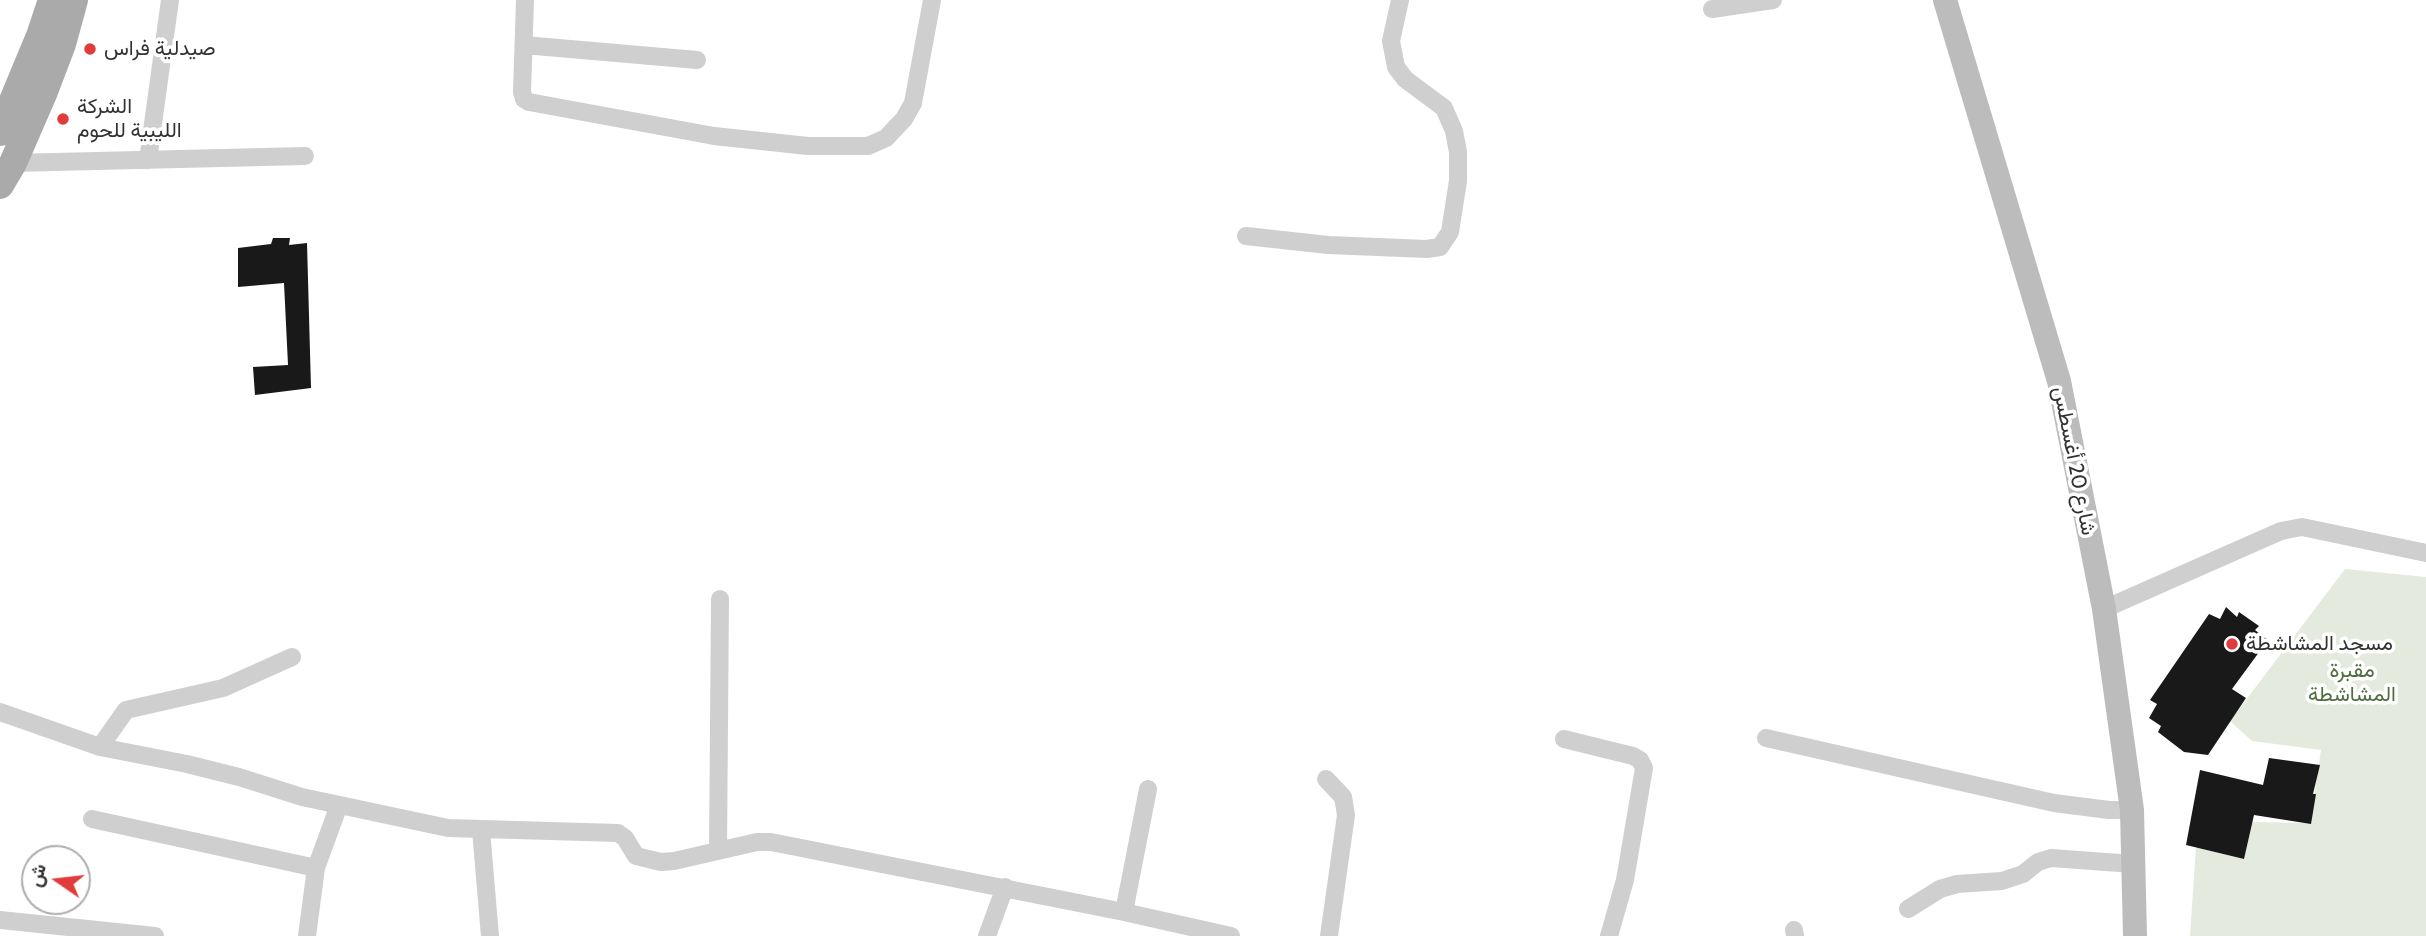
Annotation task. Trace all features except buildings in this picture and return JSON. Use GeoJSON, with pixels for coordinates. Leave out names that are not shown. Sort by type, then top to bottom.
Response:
{"type":"FeatureCollection","features":[{"type":"Feature","properties":{"kind":"main road"},"geometry":{"type":"LineString","coordinates":[[0,132],[52,0]]}},
{"type":"Feature","properties":{"kind":"main road"},"geometry":{"type":"LineString","coordinates":[[7,174],[62,44],[75,0]]}},
{"type":"Feature","properties":{"kind":"street"},"geometry":{"type":"LineString","coordinates":[[148,160],[170,0]]}},
{"type":"Feature","properties":{"kind":"street"},"geometry":{"type":"LineString","coordinates":[[525,0],[522,92],[524,99],[529,102],[714,136],[808,146],[868,146],[886,138],[904,119],[914,103],[932,0]]}},
{"type":"Feature","properties":{"kind":"street"},"geometry":{"type":"LineString","coordinates":[[1246,236],[1328,245],[1427,249],[1440,247],[1450,232],[1458,181],[1458,152],[1454,131],[1444,108],[1405,79],[1396,67],[1391,41],[1400,0]]}},
{"type":"Feature","properties":{"kind":"street"},"geometry":{"type":"LineString","coordinates":[[1712,9],[1773,0]]}},
{"type":"Feature","properties":{"kind":"street","name":"شارع 20 أغسطس"},"geometry":{"type":"LineString","coordinates":[[1945,0],[2059,381],[2104,609],[2132,810],[2135,936]]}},
{"type":"Feature","properties":{"kind":"street"},"geometry":{"type":"LineString","coordinates":[[524,45],[697,60]]}},
{"type":"Feature","properties":{"kind":"street"},"geometry":{"type":"LineString","coordinates":[[7,174],[148,160],[305,156]]}},
{"type":"Feature","properties":{"kind":"street"},"geometry":{"type":"LineString","coordinates":[[2104,609],[2281,531],[2302,527],[2426,553]]}},
{"type":"Feature","properties":{"kind":"street"},"geometry":{"type":"LineString","coordinates":[[718,851],[720,599]]}},
{"type":"Feature","properties":{"kind":"street"},"geometry":{"type":"LineString","coordinates":[[100,747],[126,710],[223,688],[292,657]]}},
{"type":"Feature","properties":{"kind":"street"},"geometry":{"type":"LineString","coordinates":[[0,712],[100,747],[187,764],[339,805],[448,828],[618,833],[625,838],[636,856],[662,862],[757,842],[771,842],[1004,887],[1231,936]]}},
{"type":"Feature","properties":{"kind":"street"},"geometry":{"type":"LineString","coordinates":[[1766,738],[2054,803],[2132,810]]}},
{"type":"Feature","properties":{"kind":"street"},"geometry":{"type":"LineString","coordinates":[[1564,739],[1633,756],[1640,760],[1644,768],[1625,880],[1609,936]]}},
{"type":"Feature","properties":{"kind":"street"},"geometry":{"type":"LineString","coordinates":[[1326,779],[1343,797],[1346,815],[1329,936]]}},
{"type":"Feature","properties":{"kind":"street"},"geometry":{"type":"LineString","coordinates":[[1124,912],[1148,789]]}},
{"type":"Feature","properties":{"kind":"street"},"geometry":{"type":"LineString","coordinates":[[307,936],[316,868],[339,805]]}},
{"type":"Feature","properties":{"kind":"street"},"geometry":{"type":"LineString","coordinates":[[92,819],[316,868]]}},
{"type":"Feature","properties":{"kind":"street"},"geometry":{"type":"LineString","coordinates":[[481,830],[490,936]]}},
{"type":"Feature","properties":{"kind":"street"},"geometry":{"type":"LineString","coordinates":[[1908,909],[1940,889],[1957,884],[2002,881],[2023,874],[2038,862],[2051,858],[2133,864]]}},
{"type":"Feature","properties":{"kind":"street"},"geometry":{"type":"LineString","coordinates":[[987,936],[1004,887]]}},
{"type":"Feature","properties":{"kind":"street"},"geometry":{"type":"LineString","coordinates":[[0,920],[155,936]]}},
{"type":"Feature","properties":{"kind":"green space","name":"مقبرة المشاشطة"},"geometry":{"type":"Polygon","coordinates":[[[2345,569],[2426,577],[2426,936],[2190,936],[2196,847],[2244,859],[2252,822],[2310,823],[2321,750],[2252,741],[2230,721],[2345,569]]]}},
{"type":"Feature","properties":{"kind":"place","name":"صيدلية فراس"},"geometry":{"type":"Point","coordinates":[90,49]}},
{"type":"Feature","properties":{"kind":"place","name":"الشركة الليبية للحوم"},"geometry":{"type":"Point","coordinates":[63,119]}},
{"type":"Feature","properties":{"kind":"place","name":"مسجد المشاشطة"},"geometry":{"type":"Point","coordinates":[2232,644]}}]}
